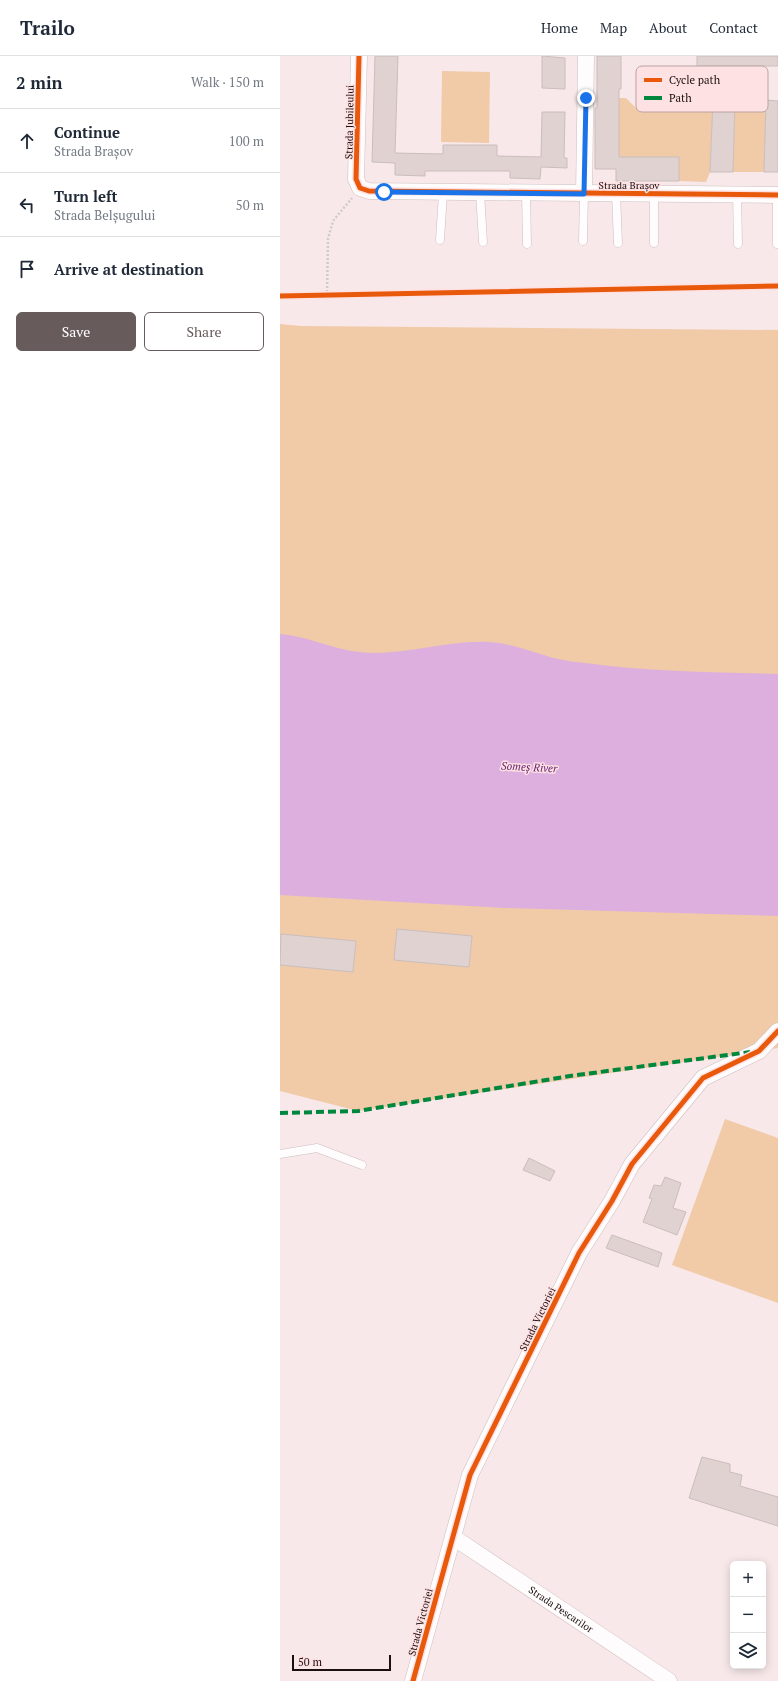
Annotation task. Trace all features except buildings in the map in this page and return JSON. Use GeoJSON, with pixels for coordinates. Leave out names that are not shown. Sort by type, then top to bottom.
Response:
{"type":"FeatureCollection","features":[{"type":"Feature","properties":{"kind":"street","name":"Strada Jubileului"},"geometry":{"type":"LineString","coordinates":[[359,56],[356,179],[360,188]]}},
{"type":"Feature","properties":{"kind":"street"},"geometry":{"type":"LineString","coordinates":[[584,194],[586,56]]}},
{"type":"Feature","properties":{"kind":"street","name":"Strada Brașov"},"geometry":{"type":"LineString","coordinates":[[360,188],[384,192],[443,193],[777,195]]}},
{"type":"Feature","properties":{"kind":"street","name":"Strada Victoriei"},"geometry":{"type":"LineString","coordinates":[[413,1681],[470,1475],[579,1253],[612,1201],[632,1164],[703,1078],[760,1051],[778,1031]]}},
{"type":"Feature","properties":{"kind":"street","name":"Strada Pescarilor"},"geometry":{"type":"LineString","coordinates":[[452,1537],[669,1681]]}},
{"type":"Feature","properties":{"kind":"lane"},"geometry":{"type":"LineString","coordinates":[[440,240],[443,193]]}},
{"type":"Feature","properties":{"kind":"lane"},"geometry":{"type":"LineString","coordinates":[[480,193],[483,242]]}},
{"type":"Feature","properties":{"kind":"lane"},"geometry":{"type":"LineString","coordinates":[[526,193],[527,244]]}},
{"type":"Feature","properties":{"kind":"lane"},"geometry":{"type":"LineString","coordinates":[[583,240],[584,194]]}},
{"type":"Feature","properties":{"kind":"lane"},"geometry":{"type":"LineString","coordinates":[[616,194],[618,243]]}},
{"type":"Feature","properties":{"kind":"lane"},"geometry":{"type":"LineString","coordinates":[[654,194],[654,244]]}},
{"type":"Feature","properties":{"kind":"lane"},"geometry":{"type":"LineString","coordinates":[[736,195],[738,244]]}},
{"type":"Feature","properties":{"kind":"lane"},"geometry":{"type":"LineString","coordinates":[[777,195],[777,244]]}},
{"type":"Feature","properties":{"kind":"lane"},"geometry":{"type":"LineString","coordinates":[[280,1154],[317,1148],[362,1165]]}},
{"type":"Feature","properties":{"kind":"path"},"geometry":{"type":"LineString","coordinates":[[327,296],[328,239],[333,220],[360,188]]}},
{"type":"Feature","properties":{"kind":"path"},"geometry":{"type":"LineString","coordinates":[[319,296],[334,296]]}},
{"type":"Feature","properties":{"kind":"shaded area"},"geometry":{"type":"Polygon","coordinates":[[[442,71],[490,72],[489,143],[441,142],[442,71]]]}},
{"type":"Feature","properties":{"kind":"shaded area"},"geometry":{"type":"Polygon","coordinates":[[[619,98],[626,98],[636,108],[636,112],[712,112],[710,172],[706,182],[679,181],[679,157],[619,157],[619,98]]]}},
{"type":"Feature","properties":{"kind":"shaded area"},"geometry":{"type":"Polygon","coordinates":[[[735,112],[766,112],[764,172],[733,172],[735,112]]]}},
{"type":"Feature","properties":{"kind":"shaded area"},"geometry":{"type":"Polygon","coordinates":[[[280,324],[301,326],[778,330],[778,1048],[358,1111],[280,1091],[280,324]]]}},
{"type":"Feature","properties":{"kind":"shaded area"},"geometry":{"type":"Polygon","coordinates":[[[725,1119],[778,1138],[778,1303],[672,1265],[725,1119]]]}},
{"type":"Feature","properties":{"kind":"water","name":"Someș River"},"geometry":{"type":"Polygon","coordinates":[[[280,634],[300,637],[359,652],[375,653],[408,651],[456,643],[488,642],[515,646],[561,660],[609,666],[682,671],[778,674],[778,916],[505,908],[280,895],[280,634]]]}},
{"type":"Feature","properties":{"kind":"marked path"},"geometry":{"type":"LineString","coordinates":[[280,1113],[358,1111],[570,1076],[750,1052]]}},
{"type":"Feature","properties":{"kind":"cycle path"},"geometry":{"type":"LineString","coordinates":[[359,56],[356,179],[360,188],[369,191],[778,195]]}},
{"type":"Feature","properties":{"kind":"cycle path"},"geometry":{"type":"LineString","coordinates":[[280,296],[778,286]]}},
{"type":"Feature","properties":{"kind":"cycle path"},"geometry":{"type":"LineString","coordinates":[[413,1681],[470,1475],[579,1253],[612,1201],[632,1164],[703,1078],[759,1051],[778,1031]]}},
{"type":"Feature","properties":{"kind":"route"},"geometry":{"type":"LineString","coordinates":[[384,192],[584,194],[586,98]]}}]}
